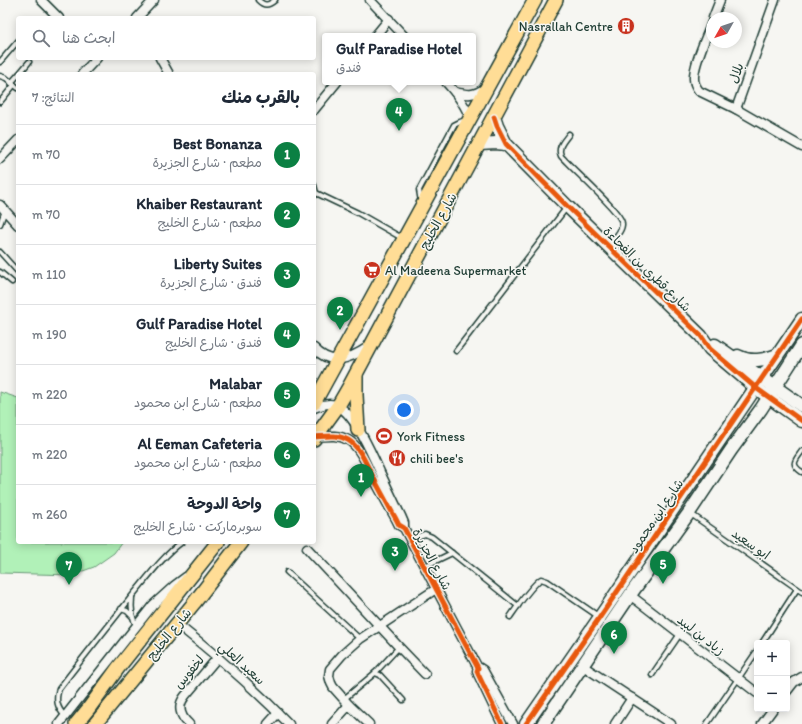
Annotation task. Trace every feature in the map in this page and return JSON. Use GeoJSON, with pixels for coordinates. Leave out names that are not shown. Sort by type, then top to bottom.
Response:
{"type":"FeatureCollection","features":[{"type":"Feature","properties":{"kind":"main road","name":"شارع الخليج"},"geometry":{"type":"LineString","coordinates":[[316,437],[338,406],[556,0]]}},
{"type":"Feature","properties":{"kind":"main road","name":"شارع الخليج"},"geometry":{"type":"LineString","coordinates":[[316,399],[489,86],[531,3]]}},
{"type":"Feature","properties":{"kind":"main road"},"geometry":{"type":"LineString","coordinates":[[356,373],[358,430]]}},
{"type":"Feature","properties":{"kind":"main road","name":"شارع الخليج"},"geometry":{"type":"LineString","coordinates":[[76,724],[118,668],[216,544]]}},
{"type":"Feature","properties":{"kind":"main road","name":"شارع الخليج"},"geometry":{"type":"LineString","coordinates":[[96,724],[240,544]]}},
{"type":"Feature","properties":{"kind":"street"},"geometry":{"type":"LineString","coordinates":[[41,0],[57,16]]}},
{"type":"Feature","properties":{"kind":"street"},"geometry":{"type":"LineString","coordinates":[[139,16],[153,0]]}},
{"type":"Feature","properties":{"kind":"street"},"geometry":{"type":"LineString","coordinates":[[370,0],[401,33]]}},
{"type":"Feature","properties":{"kind":"street"},"geometry":{"type":"LineString","coordinates":[[716,12],[720,0]]}},
{"type":"Feature","properties":{"kind":"street","name":"بلال"},"geometry":{"type":"LineString","coordinates":[[736,109],[775,0]]}},
{"type":"Feature","properties":{"kind":"street"},"geometry":{"type":"LineString","coordinates":[[377,33],[389,19]]}},
{"type":"Feature","properties":{"kind":"street"},"geometry":{"type":"LineString","coordinates":[[706,38],[695,66],[694,80],[699,91],[736,109],[802,147]]}},
{"type":"Feature","properties":{"kind":"street"},"geometry":{"type":"LineString","coordinates":[[84,72],[95,60]]}},
{"type":"Feature","properties":{"kind":"street"},"geometry":{"type":"LineString","coordinates":[[161,60],[168,72]]}},
{"type":"Feature","properties":{"kind":"street"},"geometry":{"type":"LineString","coordinates":[[316,108],[335,85]]}},
{"type":"Feature","properties":{"kind":"street"},"geometry":{"type":"LineString","coordinates":[[449,85],[468,111],[470,119]]}},
{"type":"Feature","properties":{"kind":"street"},"geometry":{"type":"LineString","coordinates":[[455,92],[471,95],[489,86]]}},
{"type":"Feature","properties":{"kind":"street","name":"شارع قطري بن الفجاءة"},"geometry":{"type":"LineString","coordinates":[[494,116],[506,144],[567,206],[701,336],[710,349],[772,392],[802,421]]}},
{"type":"Feature","properties":{"kind":"street"},"geometry":{"type":"LineString","coordinates":[[0,159],[16,142]]}},
{"type":"Feature","properties":{"kind":"street"},"geometry":{"type":"LineString","coordinates":[[480,144],[506,144]]}},
{"type":"Feature","properties":{"kind":"street"},"geometry":{"type":"LineString","coordinates":[[2,207],[16,221]]}},
{"type":"Feature","properties":{"kind":"street","name":"شارع ابن محمود"},"geometry":{"type":"LineString","coordinates":[[526,724],[802,319]]}},
{"type":"Feature","properties":{"kind":"street","name":"شارع قطري بن الفجاءة"},"geometry":{"type":"LineString","coordinates":[[701,336],[719,347],[759,383]]}},
{"type":"Feature","properties":{"kind":"street"},"geometry":{"type":"LineString","coordinates":[[316,350],[331,359],[338,360],[351,357],[371,345]]}},
{"type":"Feature","properties":{"kind":"street","name":"شارع ابن محمود"},"geometry":{"type":"LineString","coordinates":[[543,724],[630,595],[772,392],[802,345]]}},
{"type":"Feature","properties":{"kind":"street"},"geometry":{"type":"LineString","coordinates":[[719,347],[742,358],[751,360],[767,359],[777,355]]}},
{"type":"Feature","properties":{"kind":"street","name":"شارع قطري بن الفجاءة"},"geometry":{"type":"LineString","coordinates":[[772,392],[802,406]]}},
{"type":"Feature","properties":{"kind":"street"},"geometry":{"type":"LineString","coordinates":[[316,407],[326,404],[338,406]]}},
{"type":"Feature","properties":{"kind":"street","name":"شارع الجزيرة"},"geometry":{"type":"LineString","coordinates":[[338,406],[348,415],[370,451],[401,516],[404,523],[404,528],[478,668],[477,671],[500,723]]}},
{"type":"Feature","properties":{"kind":"street","name":"شارع الجزيرة"},"geometry":{"type":"LineString","coordinates":[[316,438],[330,435],[338,436],[350,441],[355,446],[399,525],[404,528]]}},
{"type":"Feature","properties":{"kind":"street"},"geometry":{"type":"LineString","coordinates":[[307,548],[399,648],[425,674]]}},
{"type":"Feature","properties":{"kind":"street","name":"شارع الخليج"},"geometry":{"type":"LineString","coordinates":[[59,724],[153,605],[174,586],[197,570]]}},
{"type":"Feature","properties":{"kind":"street"},"geometry":{"type":"LineString","coordinates":[[369,724],[349,705],[331,683],[329,676],[330,669],[342,655],[360,640],[436,588]]}},
{"type":"Feature","properties":{"kind":"street","name":"زياد بن لبيد"},"geometry":{"type":"LineString","coordinates":[[630,595],[754,691]]}},
{"type":"Feature","properties":{"kind":"street","name":"سعيد العلي"},"geometry":{"type":"LineString","coordinates":[[177,624],[218,657],[289,724]]}},
{"type":"Feature","properties":{"kind":"street","name":"لخفوس"},"geometry":{"type":"LineString","coordinates":[[189,724],[181,714],[180,702],[218,657]]}},
{"type":"Feature","properties":{"kind":"street"},"geometry":{"type":"LineString","coordinates":[[583,666],[671,724]]}},
{"type":"Feature","properties":{"kind":"street","name":"شارع الجزيرة"},"geometry":{"type":"LineString","coordinates":[[478,668],[483,670],[513,724]]}},
{"type":"Feature","properties":{"kind":"street"},"geometry":{"type":"LineString","coordinates":[[790,687],[794,682],[802,677]]}},
{"type":"Feature","properties":{"kind":"street"},"geometry":{"type":"LineString","coordinates":[[615,724],[632,698]]}},
{"type":"Feature","properties":{"kind":"street"},"geometry":{"type":"LineString","coordinates":[[332,724],[349,705]]}},
{"type":"Feature","properties":{"kind":"street"},"geometry":{"type":"LineString","coordinates":[[762,724],[771,712]]}},
{"type":"Feature","properties":{"kind":"street"},"geometry":{"type":"LineString","coordinates":[[268,724],[278,713]]}},
{"type":"Feature","properties":{"kind":"lane"},"geometry":{"type":"LineString","coordinates":[[258,0],[267,5],[275,0]]}},
{"type":"Feature","properties":{"kind":"lane"},"geometry":{"type":"LineString","coordinates":[[0,62],[16,43]]}},
{"type":"Feature","properties":{"kind":"lane"},"geometry":{"type":"LineString","coordinates":[[20,72],[29,62]]}},
{"type":"Feature","properties":{"kind":"lane"},"geometry":{"type":"LineString","coordinates":[[0,76],[6,78],[14,85],[0,102]]}},
{"type":"Feature","properties":{"kind":"lane"},"geometry":{"type":"LineString","coordinates":[[569,134],[559,149],[561,156],[614,210],[622,221],[623,225],[621,229],[608,246]]}},
{"type":"Feature","properties":{"kind":"lane"},"geometry":{"type":"LineString","coordinates":[[316,194],[358,213],[404,239]]}},
{"type":"Feature","properties":{"kind":"lane"},"geometry":{"type":"LineString","coordinates":[[456,351],[567,206]]}},
{"type":"Feature","properties":{"kind":"lane"},"geometry":{"type":"LineString","coordinates":[[0,224],[4,213],[2,207]]}},
{"type":"Feature","properties":{"kind":"lane"},"geometry":{"type":"LineString","coordinates":[[0,252],[16,270]]}},
{"type":"Feature","properties":{"kind":"lane"},"geometry":{"type":"LineString","coordinates":[[0,272],[12,282]]}},
{"type":"Feature","properties":{"kind":"lane"},"geometry":{"type":"LineString","coordinates":[[802,451],[795,460],[794,464],[802,472]]}},
{"type":"Feature","properties":{"kind":"lane","name":"ابو سعيد"},"geometry":{"type":"LineString","coordinates":[[689,512],[802,592]]}},
{"type":"Feature","properties":{"kind":"lane"},"geometry":{"type":"LineString","coordinates":[[410,539],[422,534],[428,534],[518,606]]}},
{"type":"Feature","properties":{"kind":"lane"},"geometry":{"type":"LineString","coordinates":[[65,716],[61,713],[57,704],[57,694],[59,689],[121,609],[167,554],[180,544]]}},
{"type":"Feature","properties":{"kind":"lane"},"geometry":{"type":"LineString","coordinates":[[425,566],[452,553]]}},
{"type":"Feature","properties":{"kind":"lane"},"geometry":{"type":"LineString","coordinates":[[287,572],[360,640]]}},
{"type":"Feature","properties":{"kind":"lane"},"geometry":{"type":"LineString","coordinates":[[510,617],[535,584],[541,579],[547,581],[600,617]]}},
{"type":"Feature","properties":{"kind":"lane"},"geometry":{"type":"LineString","coordinates":[[764,640],[797,589]]}},
{"type":"Feature","properties":{"kind":"lane"},"geometry":{"type":"LineString","coordinates":[[132,597],[133,617],[137,626]]}},
{"type":"Feature","properties":{"kind":"lane"},"geometry":{"type":"LineString","coordinates":[[121,609],[129,612],[133,617]]}},
{"type":"Feature","properties":{"kind":"lane"},"geometry":{"type":"LineString","coordinates":[[652,675],[680,634]]}},
{"type":"Feature","properties":{"kind":"lane"},"geometry":{"type":"LineString","coordinates":[[349,705],[375,673],[399,648]]}},
{"type":"Feature","properties":{"kind":"lane"},"geometry":{"type":"LineString","coordinates":[[708,724],[754,655]]}},
{"type":"Feature","properties":{"kind":"lane"},"geometry":{"type":"LineString","coordinates":[[375,673],[380,674],[403,700]]}},
{"type":"Feature","properties":{"kind":"green space"},"geometry":{"type":"Polygon","coordinates":[[[0,392],[16,397],[16,544],[121,544],[114,553],[94,567],[72,575],[0,573],[0,392]]]}},
{"type":"Feature","properties":{"kind":"cycle path"},"geometry":{"type":"LineString","coordinates":[[494,117],[506,144],[567,206],[701,336],[710,349],[756,388],[802,421]]}},
{"type":"Feature","properties":{"kind":"cycle path"},"geometry":{"type":"LineString","coordinates":[[526,724],[802,319]]}},
{"type":"Feature","properties":{"kind":"cycle path"},"geometry":{"type":"LineString","coordinates":[[316,437],[332,436],[344,438],[352,443],[359,451],[399,525],[404,528],[478,668],[478,674],[502,724]]}},
{"type":"Feature","properties":{"kind":"place","name":"Nasrallah Centre"},"geometry":{"type":"Point","coordinates":[626,26]}},
{"type":"Feature","properties":{"kind":"place","name":"Gulf Paradise Hotel"},"geometry":{"type":"Point","coordinates":[399,131]}},
{"type":"Feature","properties":{"kind":"place","name":"Al Madeena Supermarket"},"geometry":{"type":"Point","coordinates":[372,270]}},
{"type":"Feature","properties":{"kind":"place","name":"Khaiber Restaurant"},"geometry":{"type":"Point","coordinates":[340,330]}},
{"type":"Feature","properties":{"kind":"place","name":"York Fitness"},"geometry":{"type":"Point","coordinates":[384,436]}},
{"type":"Feature","properties":{"kind":"place","name":"chili bee's"},"geometry":{"type":"Point","coordinates":[397,458]}},
{"type":"Feature","properties":{"kind":"place","name":"Best Bonanza"},"geometry":{"type":"Point","coordinates":[361,497]}},
{"type":"Feature","properties":{"kind":"place","name":"Liberty Suites"},"geometry":{"type":"Point","coordinates":[395,571]}},
{"type":"Feature","properties":{"kind":"place","name":"Malabar"},"geometry":{"type":"Point","coordinates":[663,584]}},
{"type":"Feature","properties":{"kind":"place","name":"واحة الدوحة"},"geometry":{"type":"Point","coordinates":[69,585]}},
{"type":"Feature","properties":{"kind":"place","name":"Al Eeman Cafeteria"},"geometry":{"type":"Point","coordinates":[614,654]}}]}
